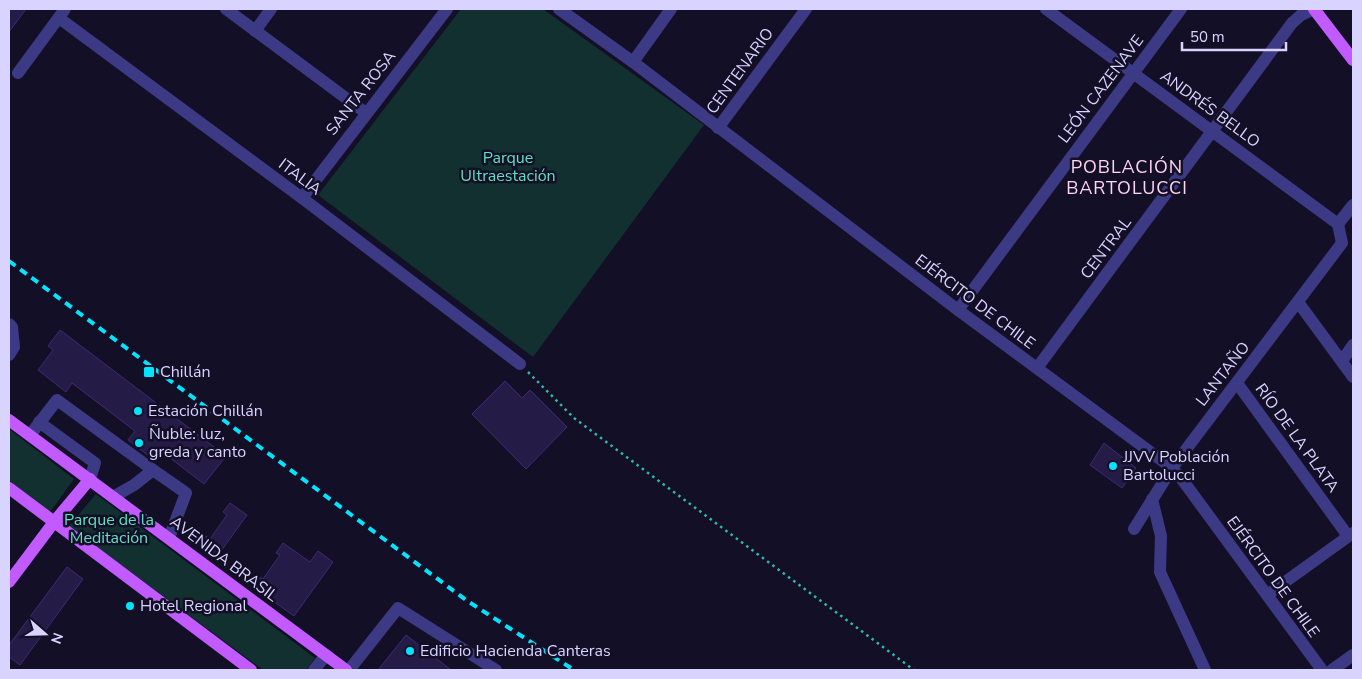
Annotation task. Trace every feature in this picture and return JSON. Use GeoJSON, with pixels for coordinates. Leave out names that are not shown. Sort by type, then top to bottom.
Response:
{"type":"FeatureCollection","features":[{"type":"Feature","properties":{"kind":"main road"},"geometry":{"type":"LineString","coordinates":[[1314,9],[1351,53]]}},
{"type":"Feature","properties":{"kind":"main road","name":"AVENIDA BRASIL"},"geometry":{"type":"LineString","coordinates":[[9,420],[347,670]]}},
{"type":"Feature","properties":{"kind":"main road"},"geometry":{"type":"LineString","coordinates":[[9,582],[54,522],[90,479]]}},
{"type":"Feature","properties":{"kind":"main road"},"geometry":{"type":"LineString","coordinates":[[9,488],[250,670]]}},
{"type":"Feature","properties":{"kind":"street"},"geometry":{"type":"LineString","coordinates":[[255,31],[271,9]]}},
{"type":"Feature","properties":{"kind":"street","name":"SANTA ROSA"},"geometry":{"type":"LineString","coordinates":[[302,198],[447,9]]}},
{"type":"Feature","properties":{"kind":"street","name":"EJÉRCITO DE CHILE"},"geometry":{"type":"LineString","coordinates":[[559,9],[632,62],[958,310],[1172,468],[1322,670]]}},
{"type":"Feature","properties":{"kind":"street"},"geometry":{"type":"LineString","coordinates":[[632,62],[671,9]]}},
{"type":"Feature","properties":{"kind":"street","name":"CENTENARIO"},"geometry":{"type":"LineString","coordinates":[[718,128],[806,9]]}},
{"type":"Feature","properties":{"kind":"street","name":"ANDRÉS BELLO"},"geometry":{"type":"LineString","coordinates":[[1046,9],[1338,224]]}},
{"type":"Feature","properties":{"kind":"street","name":"LEÓN CAZENAVE"},"geometry":{"type":"LineString","coordinates":[[958,310],[1182,9]]}},
{"type":"Feature","properties":{"kind":"street","name":"CENTRAL"},"geometry":{"type":"LineString","coordinates":[[1037,368],[1292,23],[1314,9]]}},
{"type":"Feature","properties":{"kind":"street"},"geometry":{"type":"LineString","coordinates":[[232,10],[255,31],[366,113]]}},
{"type":"Feature","properties":{"kind":"street"},"geometry":{"type":"LineString","coordinates":[[18,74],[62,13]]}},
{"type":"Feature","properties":{"kind":"street","name":"ITALIA"},"geometry":{"type":"LineString","coordinates":[[62,13],[520,364]]}},
{"type":"Feature","properties":{"kind":"street"},"geometry":{"type":"LineString","coordinates":[[1338,224],[1353,205]]}},
{"type":"Feature","properties":{"kind":"street","name":"LANTAÑO"},"geometry":{"type":"LineString","coordinates":[[1134,529],[1172,468],[1342,243],[1338,224]]}},
{"type":"Feature","properties":{"kind":"street"},"geometry":{"type":"LineString","coordinates":[[1298,302],[1353,377]]}},
{"type":"Feature","properties":{"kind":"street"},"geometry":{"type":"LineString","coordinates":[[9,324],[12,326],[14,347],[9,354]]}},
{"type":"Feature","properties":{"kind":"street"},"geometry":{"type":"LineString","coordinates":[[1342,362],[1353,345]]}},
{"type":"Feature","properties":{"kind":"street","name":"RÍO DE LA PLATA"},"geometry":{"type":"LineString","coordinates":[[1237,383],[1351,534]]}},
{"type":"Feature","properties":{"kind":"street"},"geometry":{"type":"LineString","coordinates":[[30,435],[57,400],[186,493],[169,538]]}},
{"type":"Feature","properties":{"kind":"street"},"geometry":{"type":"LineString","coordinates":[[39,422],[95,464],[90,479]]}},
{"type":"Feature","properties":{"kind":"street"},"geometry":{"type":"LineString","coordinates":[[114,496],[134,485],[153,470]]}},
{"type":"Feature","properties":{"kind":"street"},"geometry":{"type":"LineString","coordinates":[[1152,498],[1161,536],[1160,572],[1205,670]]}},
{"type":"Feature","properties":{"kind":"street"},"geometry":{"type":"LineString","coordinates":[[1267,596],[1351,534]]}},
{"type":"Feature","properties":{"kind":"street"},"geometry":{"type":"LineString","coordinates":[[347,670],[398,608],[496,670]]}},
{"type":"Feature","properties":{"kind":"street"},"geometry":{"type":"LineString","coordinates":[[314,670],[326,655]]}},
{"type":"Feature","properties":{"kind":"street"},"geometry":{"type":"LineString","coordinates":[[1332,670],[1353,655]]}},
{"type":"Feature","properties":{"kind":"path"},"geometry":{"type":"LineString","coordinates":[[520,364],[574,418],[914,670]]}},
{"type":"Feature","properties":{"kind":"green space","name":"Parque Ultraestación"},"geometry":{"type":"Polygon","coordinates":[[[461,9],[543,9],[704,125],[533,357],[318,195],[461,9]]]}},
{"type":"Feature","properties":{"kind":"green space"},"geometry":{"type":"Polygon","coordinates":[[[9,429],[74,479],[50,512],[9,480],[9,429]]]}},
{"type":"Feature","properties":{"kind":"green space","name":"Parque de la Meditación"},"geometry":{"type":"Polygon","coordinates":[[[96,494],[315,658],[306,670],[263,670],[69,526],[96,494]]]}},
{"type":"Feature","properties":{"kind":"building"},"geometry":{"type":"Polygon","coordinates":[[[9,9],[26,9],[9,32],[9,9]]]}},
{"type":"Feature","properties":{"kind":"building","name":"Estación Chillán"},"geometry":{"type":"Polygon","coordinates":[[[60,330],[226,456],[204,484],[156,447],[149,456],[128,440],[135,431],[72,383],[66,392],[38,370],[53,350],[48,346],[60,330]]]}},
{"type":"Feature","properties":{"kind":"building"},"geometry":{"type":"Polygon","coordinates":[[[505,381],[522,398],[530,390],[567,427],[526,469],[472,414],[505,381]]]}},
{"type":"Feature","properties":{"kind":"building","name":"JJVV Población Bartolucci"},"geometry":{"type":"Polygon","coordinates":[[[1104,443],[1136,468],[1122,488],[1090,465],[1104,443]]]}},
{"type":"Feature","properties":{"kind":"building"},"geometry":{"type":"Polygon","coordinates":[[[230,503],[247,515],[216,558],[199,546],[206,536],[210,539],[227,515],[223,512],[230,503]]]}},
{"type":"Feature","properties":{"kind":"building"},"geometry":{"type":"Polygon","coordinates":[[[283,543],[310,562],[318,551],[333,562],[294,616],[252,586],[259,577],[263,579],[280,555],[276,553],[283,543]]]}},
{"type":"Feature","properties":{"kind":"building"},"geometry":{"type":"Polygon","coordinates":[[[67,567],[83,579],[20,665],[9,657],[9,645],[67,567]]]}},
{"type":"Feature","properties":{"kind":"building","name":"Edificio Hacienda Canteras"},"geometry":{"type":"Polygon","coordinates":[[[406,635],[451,670],[378,670],[406,635]]]}},
{"type":"Feature","properties":{"kind":"railway"},"geometry":{"type":"LineString","coordinates":[[9,261],[466,600],[574,670]]}},
{"type":"Feature","properties":{"kind":"place","name":"Chillán"},"geometry":{"type":"Point","coordinates":[149,372]}},
{"type":"Feature","properties":{"kind":"place","name":"Estación Chillán"},"geometry":{"type":"Point","coordinates":[138,411]}},
{"type":"Feature","properties":{"kind":"place","name":"Ñuble: luz, greda y canto"},"geometry":{"type":"Point","coordinates":[139,443]}},
{"type":"Feature","properties":{"kind":"place","name":"JJVV Población Bartolucci"},"geometry":{"type":"Point","coordinates":[1113,466]}},
{"type":"Feature","properties":{"kind":"place","name":"Hotel Regional"},"geometry":{"type":"Point","coordinates":[130,606]}},
{"type":"Feature","properties":{"kind":"place","name":"Edificio Hacienda Canteras"},"geometry":{"type":"Point","coordinates":[410,651]}},
{"type":"Feature","properties":{"kind":"district","name":"POBLACIÓN BARTOLUCCI"},"geometry":{"type":"Point","coordinates":[1127,177]}}]}
